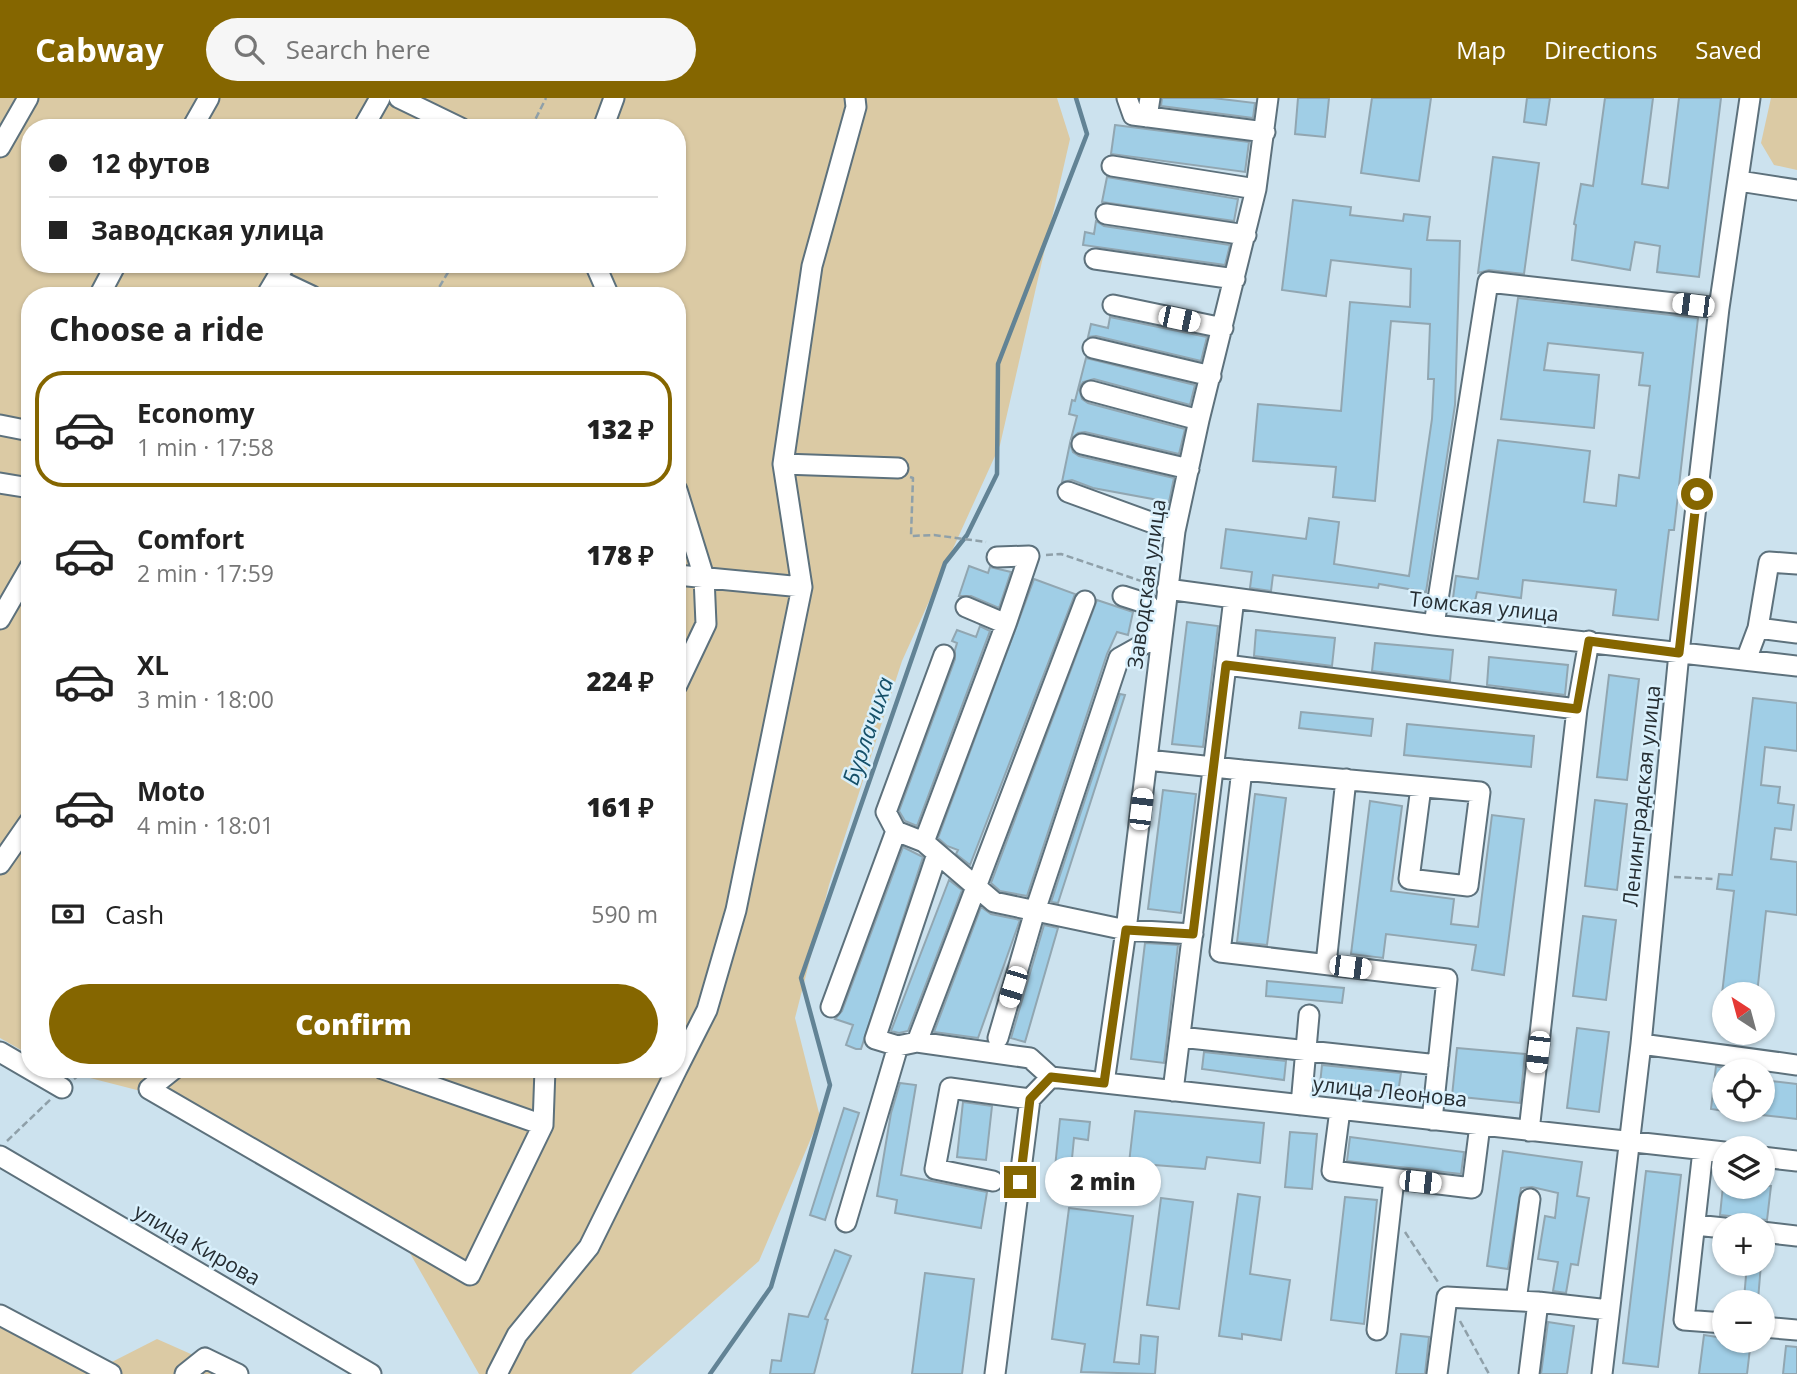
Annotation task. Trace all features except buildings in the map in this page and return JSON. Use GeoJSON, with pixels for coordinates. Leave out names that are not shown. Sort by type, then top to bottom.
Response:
{"type":"FeatureCollection","features":[{"type":"Feature","properties":{"kind":"street"},"geometry":{"type":"LineString","coordinates":[[0,147],[29,98]]}},
{"type":"Feature","properties":{"kind":"street"},"geometry":{"type":"LineString","coordinates":[[197,119],[209,98]]}},
{"type":"Feature","properties":{"kind":"street"},"geometry":{"type":"LineString","coordinates":[[368,119],[380,98]]}},
{"type":"Feature","properties":{"kind":"street"},"geometry":{"type":"LineString","coordinates":[[399,98],[442,119]]}},
{"type":"Feature","properties":{"kind":"street"},"geometry":{"type":"LineString","coordinates":[[606,119],[614,98]]}},
{"type":"Feature","properties":{"kind":"street"},"geometry":{"type":"LineString","coordinates":[[686,1051],[707,1010],[736,910],[802,587],[783,464],[812,266],[856,107],[855,98]]}},
{"type":"Feature","properties":{"kind":"street"},"geometry":{"type":"LineString","coordinates":[[1126,98],[1133,115],[1149,107],[1265,132]]}},
{"type":"Feature","properties":{"kind":"street","name":"Заводская улица"},"geometry":{"type":"LineString","coordinates":[[1104,1083],[1126,930],[1175,531],[1199,420],[1256,189],[1268,98]]}},
{"type":"Feature","properties":{"kind":"street","name":"Ленинградская улица"},"geometry":{"type":"LineString","coordinates":[[1602,1374],[1641,1044],[1679,653],[1719,309],[1750,98]]}},
{"type":"Feature","properties":{"kind":"street"},"geometry":{"type":"LineString","coordinates":[[1112,166],[1256,189]]}},
{"type":"Feature","properties":{"kind":"street"},"geometry":{"type":"LineString","coordinates":[[1739,181],[1797,190]]}},
{"type":"Feature","properties":{"kind":"street"},"geometry":{"type":"LineString","coordinates":[[1106,214],[1246,235]]}},
{"type":"Feature","properties":{"kind":"street"},"geometry":{"type":"LineString","coordinates":[[1095,258],[1235,279]]}},
{"type":"Feature","properties":{"kind":"street"},"geometry":{"type":"LineString","coordinates":[[1434,625],[1488,282],[1719,309]]}},
{"type":"Feature","properties":{"kind":"street"},"geometry":{"type":"LineString","coordinates":[[1112,305],[1223,328]]}},
{"type":"Feature","properties":{"kind":"street"},"geometry":{"type":"LineString","coordinates":[[1093,348],[1211,376]]}},
{"type":"Feature","properties":{"kind":"street"},"geometry":{"type":"LineString","coordinates":[[1091,391],[1199,420]]}},
{"type":"Feature","properties":{"kind":"street"},"geometry":{"type":"LineString","coordinates":[[0,425],[21,430]]}},
{"type":"Feature","properties":{"kind":"street"},"geometry":{"type":"LineString","coordinates":[[1082,443],[1189,469]]}},
{"type":"Feature","properties":{"kind":"street"},"geometry":{"type":"LineString","coordinates":[[783,464],[898,468]]}},
{"type":"Feature","properties":{"kind":"street"},"geometry":{"type":"LineString","coordinates":[[0,484],[21,487]]}},
{"type":"Feature","properties":{"kind":"street"},"geometry":{"type":"LineString","coordinates":[[1068,492],[1175,531]]}},
{"type":"Feature","properties":{"kind":"street"},"geometry":{"type":"LineString","coordinates":[[686,519],[704,577],[706,624],[686,666]]}},
{"type":"Feature","properties":{"kind":"street"},"geometry":{"type":"LineString","coordinates":[[991,550],[1029,556],[930,848],[875,1039],[1030,1058],[1051,1077],[1030,1099],[995,1374]]}},
{"type":"Feature","properties":{"kind":"street"},"geometry":{"type":"LineString","coordinates":[[1746,660],[1758,628],[1769,562],[1797,564]]}},
{"type":"Feature","properties":{"kind":"street"},"geometry":{"type":"LineString","coordinates":[[686,576],[802,587]]}},
{"type":"Feature","properties":{"kind":"street"},"geometry":{"type":"LineString","coordinates":[[0,619],[21,583]]}},
{"type":"Feature","properties":{"kind":"street","name":"Томская улица"},"geometry":{"type":"LineString","coordinates":[[1167,589],[1434,625],[1797,666]]}},
{"type":"Feature","properties":{"kind":"street"},"geometry":{"type":"LineString","coordinates":[[998,1038],[1035,911],[1119,658],[1163,634],[1148,604],[1123,596]]}},
{"type":"Feature","properties":{"kind":"street"},"geometry":{"type":"LineString","coordinates":[[1173,1091],[1234,598]]}},
{"type":"Feature","properties":{"kind":"street"},"geometry":{"type":"LineString","coordinates":[[846,1222],[907,1044],[978,887],[1085,601]]}},
{"type":"Feature","properties":{"kind":"street"},"geometry":{"type":"LineString","coordinates":[[966,607],[1006,624]]}},
{"type":"Feature","properties":{"kind":"street"},"geometry":{"type":"LineString","coordinates":[[1758,628],[1797,633]]}},
{"type":"Feature","properties":{"kind":"street"},"geometry":{"type":"LineString","coordinates":[[1529,1131],[1577,709],[1589,641]]}},
{"type":"Feature","properties":{"kind":"street"},"geometry":{"type":"LineString","coordinates":[[944,655],[886,812],[897,831],[930,848],[994,902],[1192,942],[1220,952],[1447,979],[1432,1120]]}},
{"type":"Feature","properties":{"kind":"street"},"geometry":{"type":"LineString","coordinates":[[1226,665],[1577,709]]}},
{"type":"Feature","properties":{"kind":"street"},"geometry":{"type":"LineString","coordinates":[[1147,760],[1213,767],[1242,769],[1421,786],[1480,792],[1468,886],[1409,879],[1421,786]]}},
{"type":"Feature","properties":{"kind":"street"},"geometry":{"type":"LineString","coordinates":[[1220,952],[1242,769]]}},
{"type":"Feature","properties":{"kind":"street"},"geometry":{"type":"LineString","coordinates":[[1326,964],[1346,779]]}},
{"type":"Feature","properties":{"kind":"street"},"geometry":{"type":"LineString","coordinates":[[831,1007],[897,831]]}},
{"type":"Feature","properties":{"kind":"street"},"geometry":{"type":"LineString","coordinates":[[0,864],[21,834]]}},
{"type":"Feature","properties":{"kind":"street"},"geometry":{"type":"LineString","coordinates":[[1301,1105],[1309,1015]]}},
{"type":"Feature","properties":{"kind":"street"},"geometry":{"type":"LineString","coordinates":[[1180,1037],[1438,1065]]}},
{"type":"Feature","properties":{"kind":"street"},"geometry":{"type":"LineString","coordinates":[[1641,1044],[1797,1065]]}},
{"type":"Feature","properties":{"kind":"street"},"geometry":{"type":"LineString","coordinates":[[0,1052],[21,1064]]}},
{"type":"Feature","properties":{"kind":"street","name":"улица Леонова"},"geometry":{"type":"LineString","coordinates":[[1051,1077],[1712,1151]]}},
{"type":"Feature","properties":{"kind":"street"},"geometry":{"type":"LineString","coordinates":[[45,1078],[62,1088]]}},
{"type":"Feature","properties":{"kind":"street"},"geometry":{"type":"LineString","coordinates":[[163,1078],[149,1089],[470,1275],[543,1125],[545,1078]]}},
{"type":"Feature","properties":{"kind":"street"},"geometry":{"type":"LineString","coordinates":[[409,1078],[543,1125]]}},
{"type":"Feature","properties":{"kind":"street"},"geometry":{"type":"LineString","coordinates":[[497,1374],[517,1335],[589,1247],[673,1078]]}},
{"type":"Feature","properties":{"kind":"street"},"geometry":{"type":"LineString","coordinates":[[993,1181],[935,1169],[950,1088],[1030,1099]]}},
{"type":"Feature","properties":{"kind":"street"},"geometry":{"type":"LineString","coordinates":[[1340,1110],[1332,1171],[1472,1188],[1480,1125]]}},
{"type":"Feature","properties":{"kind":"street"},"geometry":{"type":"LineString","coordinates":[[1703,1150],[1684,1320],[1712,1322]]}},
{"type":"Feature","properties":{"kind":"street","name":"улица Кирова"},"geometry":{"type":"LineString","coordinates":[[0,1156],[371,1374]]}},
{"type":"Feature","properties":{"kind":"street"},"geometry":{"type":"LineString","coordinates":[[1775,1158],[1797,1161]]}},
{"type":"Feature","properties":{"kind":"street"},"geometry":{"type":"LineString","coordinates":[[1377,1329],[1394,1179]]}},
{"type":"Feature","properties":{"kind":"street"},"geometry":{"type":"LineString","coordinates":[[1516,1301],[1530,1199]]}},
{"type":"Feature","properties":{"kind":"street"},"geometry":{"type":"LineString","coordinates":[[1695,1225],[1712,1227]]}},
{"type":"Feature","properties":{"kind":"street"},"geometry":{"type":"LineString","coordinates":[[1775,1233],[1797,1236]]}},
{"type":"Feature","properties":{"kind":"street"},"geometry":{"type":"LineString","coordinates":[[1437,1374],[1447,1297],[1538,1302],[1609,1310]]}},
{"type":"Feature","properties":{"kind":"street"},"geometry":{"type":"LineString","coordinates":[[1529,1374],[1538,1302]]}},
{"type":"Feature","properties":{"kind":"street"},"geometry":{"type":"LineString","coordinates":[[0,1315],[103,1372]]}},
{"type":"Feature","properties":{"kind":"street"},"geometry":{"type":"LineString","coordinates":[[1775,1328],[1797,1330]]}},
{"type":"Feature","properties":{"kind":"street"},"geometry":{"type":"LineString","coordinates":[[186,1374],[205,1358],[238,1374]]}},
{"type":"Feature","properties":{"kind":"path"},"geometry":{"type":"LineString","coordinates":[[536,119],[546,98]]}},
{"type":"Feature","properties":{"kind":"path"},"geometry":{"type":"LineString","coordinates":[[898,468],[913,478],[911,536],[934,535],[991,550]]}},
{"type":"Feature","properties":{"kind":"path"},"geometry":{"type":"LineString","coordinates":[[1029,556],[1061,554],[1167,589]]}},
{"type":"Feature","properties":{"kind":"path"},"geometry":{"type":"LineString","coordinates":[[1671,877],[1714,879]]}},
{"type":"Feature","properties":{"kind":"path"},"geometry":{"type":"LineString","coordinates":[[0,1148],[75,1078]]}},
{"type":"Feature","properties":{"kind":"path"},"geometry":{"type":"LineString","coordinates":[[1390,1210],[1447,1297],[1489,1374]]}},
{"type":"Feature","properties":{"kind":"shaded area"},"geometry":{"type":"Polygon","coordinates":[[[0,98],[1057,98],[1070,139],[1000,445],[902,661],[829,885],[795,1018],[820,1117],[759,1261],[631,1374],[479,1374],[399,1234],[168,1098],[90,1078],[686,1078],[686,287],[21,287],[21,1050],[0,1038],[0,98]]]}},
{"type":"Feature","properties":{"kind":"shaded area"},"geometry":{"type":"Polygon","coordinates":[[[1771,98],[1797,98],[1797,170],[1774,165],[1761,143],[1771,98]]]}},
{"type":"Feature","properties":{"kind":"shaded area"},"geometry":{"type":"Polygon","coordinates":[[[0,1309],[104,1366],[157,1339],[236,1374],[0,1374],[0,1309]]]}},
{"type":"Feature","properties":{"kind":"waterway","name":"Бурлачиха"},"geometry":{"type":"LineString","coordinates":[[710,1374],[771,1287],[830,1085],[801,978],[945,563],[967,535],[997,474],[998,364],[1087,134],[1076,98]]}},
{"type":"Feature","properties":{"kind":"route"},"geometry":{"type":"LineString","coordinates":[[1020,1182],[1030,1099],[1051,1077],[1104,1083],[1126,930],[1193,934],[1226,665],[1577,709],[1589,641],[1679,653],[1697,494]]}}]}
